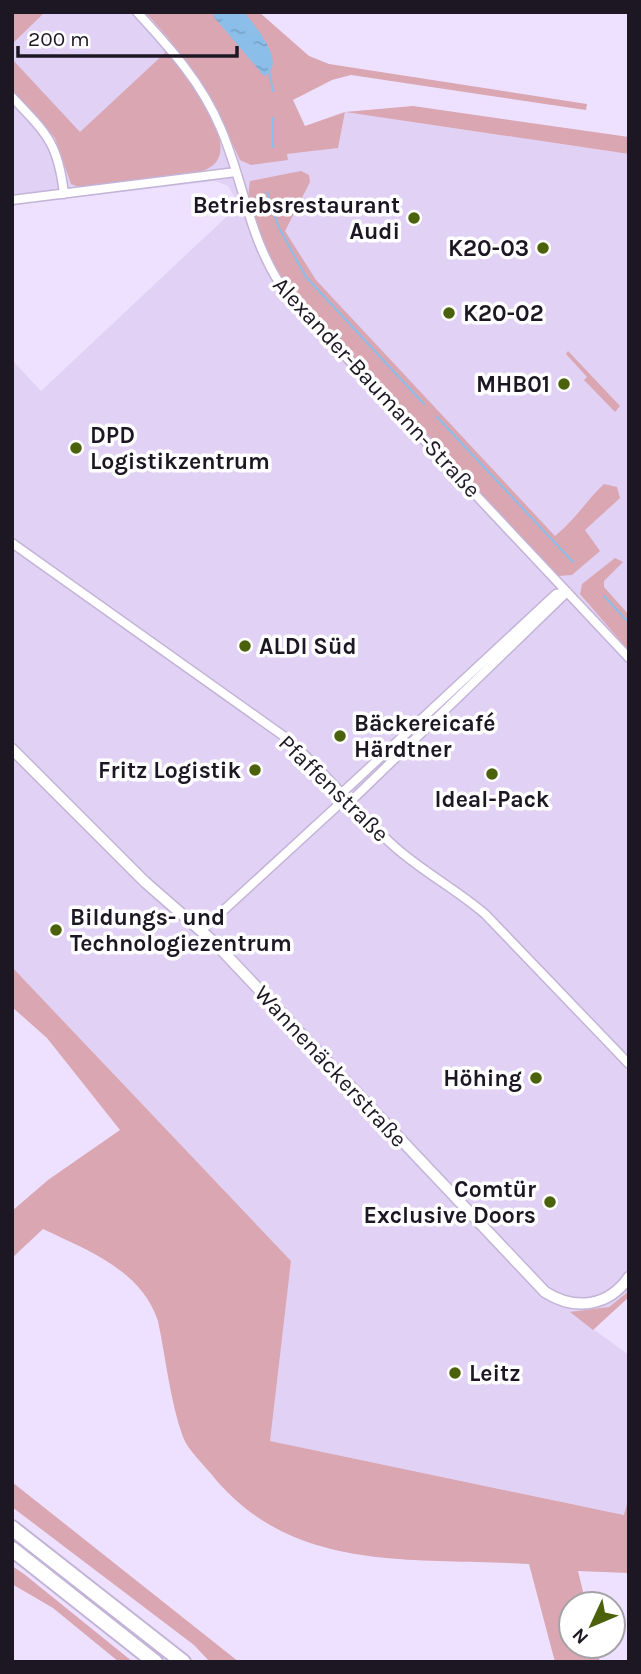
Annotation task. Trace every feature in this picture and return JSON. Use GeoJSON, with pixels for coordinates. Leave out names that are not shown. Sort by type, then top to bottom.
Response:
{"type":"FeatureCollection","features":[{"type":"Feature","properties":{"kind":"highway"},"geometry":{"type":"LineString","coordinates":[[12,1528],[183,1662]]}},
{"type":"Feature","properties":{"kind":"highway"},"geometry":{"type":"LineString","coordinates":[[12,1549],[155,1662]]}},
{"type":"Feature","properties":{"kind":"street","name":"Alexander-Baumann-Straße"},"geometry":{"type":"LineString","coordinates":[[137,12],[182,60],[205,96],[236,172],[256,242],[286,293],[629,658]]}},
{"type":"Feature","properties":{"kind":"street"},"geometry":{"type":"LineString","coordinates":[[12,97],[52,140],[61,163],[64,194]]}},
{"type":"Feature","properties":{"kind":"street"},"geometry":{"type":"LineString","coordinates":[[12,200],[236,172]]}},
{"type":"Feature","properties":{"kind":"street","name":"Pfaffenstraße"},"geometry":{"type":"LineString","coordinates":[[12,543],[285,737],[347,796],[396,849],[461,893],[485,914],[629,1064]]}},
{"type":"Feature","properties":{"kind":"street"},"geometry":{"type":"LineString","coordinates":[[202,930],[413,735],[556,594],[567,592]]}},
{"type":"Feature","properties":{"kind":"street","name":"Wannenäckerstraße"},"geometry":{"type":"LineString","coordinates":[[12,749],[145,882],[202,930],[545,1292],[565,1302],[591,1305],[617,1292],[629,1277]]}},
{"type":"Feature","properties":{"kind":"shaded area"},"geometry":{"type":"Polygon","coordinates":[[[12,12],[145,12],[183,54],[216,107],[288,160],[286,154],[338,148],[345,112],[629,154],[629,1291],[609,1307],[571,1313],[629,1355],[629,1497],[625,1515],[269,1441],[291,1261],[12,967],[12,360],[41,391],[239,205],[228,186],[215,181],[12,205],[12,12]]]}},
{"type":"Feature","properties":{"kind":"shaded area"},"geometry":{"type":"Polygon","coordinates":[[[12,12],[45,12],[12,44],[12,12]]]}},
{"type":"Feature","properties":{"kind":"shaded area"},"geometry":{"type":"Polygon","coordinates":[[[145,12],[259,12],[309,56],[329,64],[587,104],[586,110],[351,75],[332,80],[293,100],[305,126],[345,112],[338,148],[287,154],[288,160],[251,165],[240,160],[200,82],[176,48],[145,12]]]}},
{"type":"Feature","properties":{"kind":"shaded area"},"geometry":{"type":"Polygon","coordinates":[[[167,51],[199,95],[218,132],[221,149],[216,162],[202,171],[79,187],[71,184],[55,138],[12,90],[12,59],[80,132],[167,51]]]}},
{"type":"Feature","properties":{"kind":"shaded area"},"geometry":{"type":"Polygon","coordinates":[[[413,106],[629,137],[629,154],[345,112],[413,106]]]}},
{"type":"Feature","properties":{"kind":"shaded area"},"geometry":{"type":"Polygon","coordinates":[[[301,171],[309,175],[310,182],[285,231],[316,280],[555,536],[604,484],[617,487],[620,498],[585,530],[600,551],[572,575],[558,576],[546,565],[414,420],[336,343],[282,278],[262,245],[250,212],[250,181],[301,171]]]}},
{"type":"Feature","properties":{"kind":"shaded area"},"geometry":{"type":"Polygon","coordinates":[[[568,351],[620,406],[615,412],[584,380],[587,377],[566,354],[568,351]]]}},
{"type":"Feature","properties":{"kind":"shaded area"},"geometry":{"type":"Polygon","coordinates":[[[615,558],[623,562],[604,581],[604,587],[629,615],[629,651],[580,594],[582,584],[615,558]]]}},
{"type":"Feature","properties":{"kind":"shaded area"},"geometry":{"type":"Polygon","coordinates":[[[12,967],[291,1261],[270,1441],[624,1515],[629,1497],[629,1573],[578,1571],[583,1590],[557,1590],[557,1660],[600,1662],[555,1662],[529,1564],[400,1559],[358,1554],[318,1545],[280,1530],[244,1507],[212,1475],[185,1442],[175,1409],[158,1321],[139,1288],[126,1275],[95,1254],[43,1229],[12,1258],[12,1211],[48,1180],[120,1130],[47,1038],[12,1007],[12,967]]]}},
{"type":"Feature","properties":{"kind":"shaded area"},"geometry":{"type":"Polygon","coordinates":[[[629,1291],[629,1297],[593,1330],[570,1312],[609,1307],[629,1291]]]}},
{"type":"Feature","properties":{"kind":"shaded area"},"geometry":{"type":"Polygon","coordinates":[[[12,1482],[239,1662],[210,1662],[194,1645],[12,1507],[12,1482]]]}},
{"type":"Feature","properties":{"kind":"shaded area"},"geometry":{"type":"Polygon","coordinates":[[[12,1566],[133,1662],[119,1662],[53,1608],[12,1584],[12,1566]]]}},
{"type":"Feature","properties":{"kind":"water"},"geometry":{"type":"Polygon","coordinates":[[[216,12],[244,12],[255,26],[267,44],[273,63],[271,70],[264,76],[213,16],[216,12]]]}},
{"type":"Feature","properties":{"kind":"waterway"},"geometry":{"type":"LineString","coordinates":[[269,71],[273,91]]}},
{"type":"Feature","properties":{"kind":"waterway"},"geometry":{"type":"LineString","coordinates":[[273,118],[273,147]]}},
{"type":"Feature","properties":{"kind":"waterway"},"geometry":{"type":"LineString","coordinates":[[267,192],[279,228],[306,277],[424,404]]}},
{"type":"Feature","properties":{"kind":"waterway"},"geometry":{"type":"LineString","coordinates":[[437,417],[573,562]]}},
{"type":"Feature","properties":{"kind":"waterway"},"geometry":{"type":"LineString","coordinates":[[604,596],[629,623]]}},
{"type":"Feature","properties":{"kind":"place","name":"Betriebsrestaurant Audi"},"geometry":{"type":"Point","coordinates":[414,218]}},
{"type":"Feature","properties":{"kind":"place","name":"K20-03"},"geometry":{"type":"Point","coordinates":[543,248]}},
{"type":"Feature","properties":{"kind":"place","name":"K20-02"},"geometry":{"type":"Point","coordinates":[449,313]}},
{"type":"Feature","properties":{"kind":"place","name":"MHB01"},"geometry":{"type":"Point","coordinates":[564,384]}},
{"type":"Feature","properties":{"kind":"place","name":"DPD Logistikzentrum"},"geometry":{"type":"Point","coordinates":[76,448]}},
{"type":"Feature","properties":{"kind":"place","name":"ALDI Süd"},"geometry":{"type":"Point","coordinates":[245,646]}},
{"type":"Feature","properties":{"kind":"place","name":"Bäckereicafé Härdtner"},"geometry":{"type":"Point","coordinates":[340,736]}},
{"type":"Feature","properties":{"kind":"place","name":"Fritz Logistik"},"geometry":{"type":"Point","coordinates":[255,770]}},
{"type":"Feature","properties":{"kind":"place","name":"Ideal-Pack"},"geometry":{"type":"Point","coordinates":[492,774]}},
{"type":"Feature","properties":{"kind":"place","name":"Bildungs- und Technologiezentrum"},"geometry":{"type":"Point","coordinates":[56,930]}},
{"type":"Feature","properties":{"kind":"place","name":"Höhing"},"geometry":{"type":"Point","coordinates":[536,1078]}},
{"type":"Feature","properties":{"kind":"place","name":"Comtür Exclusive Doors"},"geometry":{"type":"Point","coordinates":[550,1202]}},
{"type":"Feature","properties":{"kind":"place","name":"Leitz"},"geometry":{"type":"Point","coordinates":[455,1373]}}]}
